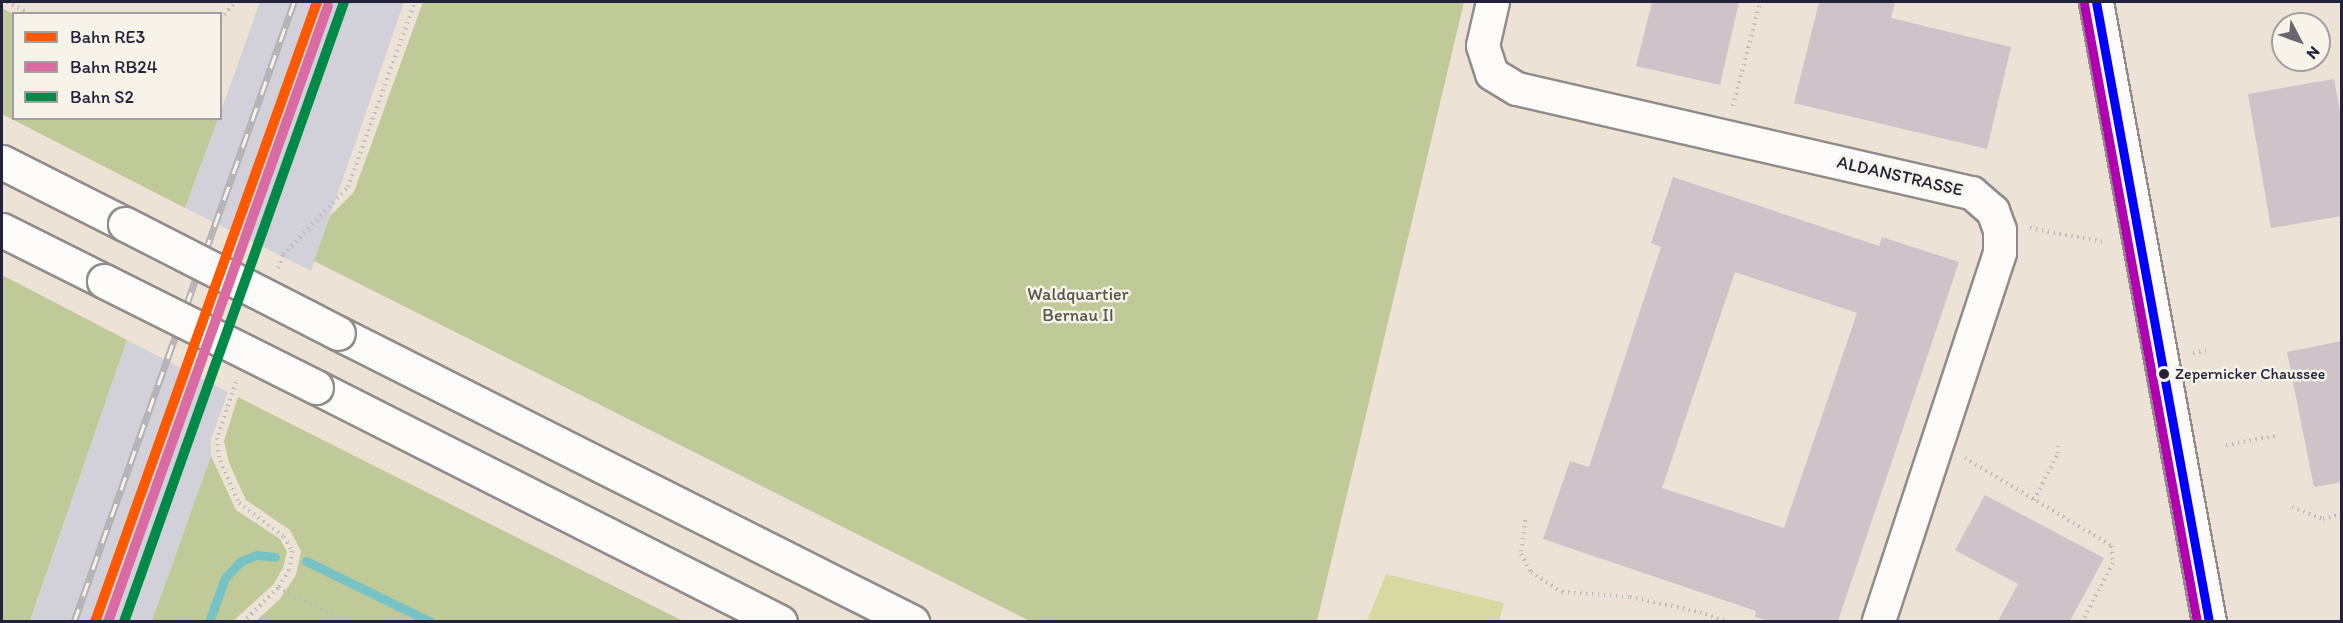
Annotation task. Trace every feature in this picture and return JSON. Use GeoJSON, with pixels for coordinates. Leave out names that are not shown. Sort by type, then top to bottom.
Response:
{"type":"FeatureCollection","features":[{"type":"Feature","properties":{"kind":"main road"},"geometry":{"type":"LineString","coordinates":[[2096,2],[2209,621]]}},
{"type":"Feature","properties":{"kind":"main road"},"geometry":{"type":"LineString","coordinates":[[2,162],[912,621]]}},
{"type":"Feature","properties":{"kind":"main road"},"geometry":{"type":"LineString","coordinates":[[2,230],[780,621]]}},
{"type":"Feature","properties":{"kind":"street","name":"ALDANSTRASSE"},"geometry":{"type":"LineString","coordinates":[[1493,2],[1483,46],[1492,75],[1517,89],[1972,193],[1993,210],[2000,230],[2000,253],[1879,621]]}},
{"type":"Feature","properties":{"kind":"path"},"geometry":{"type":"LineString","coordinates":[[7,2],[28,12]]}},
{"type":"Feature","properties":{"kind":"path"},"geometry":{"type":"LineString","coordinates":[[222,17],[236,2]]}},
{"type":"Feature","properties":{"kind":"path"},"geometry":{"type":"LineString","coordinates":[[275,276],[283,255],[348,187],[415,2]]}},
{"type":"Feature","properties":{"kind":"path"},"geometry":{"type":"LineString","coordinates":[[1733,108],[1760,2]]}},
{"type":"Feature","properties":{"kind":"path"},"geometry":{"type":"LineString","coordinates":[[2030,228],[2103,242]]}},
{"type":"Feature","properties":{"kind":"path"},"geometry":{"type":"LineString","coordinates":[[239,373],[217,438],[220,461],[239,502],[284,537],[292,551],[289,570],[278,588],[243,621]]}},
{"type":"Feature","properties":{"kind":"path"},"geometry":{"type":"LineString","coordinates":[[2226,446],[2276,436]]}},
{"type":"Feature","properties":{"kind":"path"},"geometry":{"type":"LineString","coordinates":[[1939,442],[2112,546],[2113,562],[2082,621]]}},
{"type":"Feature","properties":{"kind":"path"},"geometry":{"type":"LineString","coordinates":[[2034,500],[2058,453],[2058,443]]}},
{"type":"Feature","properties":{"kind":"path"},"geometry":{"type":"LineString","coordinates":[[2292,507],[2323,519],[2342,514]]}},
{"type":"Feature","properties":{"kind":"path"},"geometry":{"type":"LineString","coordinates":[[1525,520],[1521,554],[1531,572],[1562,592],[1630,597],[1700,612],[1726,621]]}},
{"type":"Feature","properties":{"kind":"path"},"geometry":{"type":"LineString","coordinates":[[278,588],[348,621]]}},
{"type":"Feature","properties":{"kind":"shaded area"},"geometry":{"type":"Polygon","coordinates":[[[260,2],[404,2],[311,271],[185,208],[218,120],[222,120],[222,108],[260,2]]]}},
{"type":"Feature","properties":{"kind":"shaded area"},"geometry":{"type":"Polygon","coordinates":[[[127,340],[228,392],[211,439],[211,456],[152,621],[30,622],[127,340]]]}},
{"type":"Feature","properties":{"kind":"green space","name":"Waldquartier Bernau II"},"geometry":{"type":"Polygon","coordinates":[[[423,2],[1464,2],[1317,621],[1030,621],[314,261],[330,216],[354,192],[423,2]]]}},
{"type":"Feature","properties":{"kind":"green space"},"geometry":{"type":"Polygon","coordinates":[[[2,8],[12,13],[12,119],[2,114],[2,8]]]}},
{"type":"Feature","properties":{"kind":"green space"},"geometry":{"type":"Polygon","coordinates":[[[14,120],[218,120],[185,208],[14,120]]]}},
{"type":"Feature","properties":{"kind":"green space"},"geometry":{"type":"Polygon","coordinates":[[[2,275],[127,340],[30,621],[2,621],[2,275]]]}},
{"type":"Feature","properties":{"kind":"green space"},"geometry":{"type":"Polygon","coordinates":[[[238,397],[683,621],[256,621],[280,599],[296,575],[301,551],[290,530],[246,500],[229,463],[224,441],[238,397]]]}},
{"type":"Feature","properties":{"kind":"green space"},"geometry":{"type":"Polygon","coordinates":[[[211,456],[236,510],[280,539],[287,552],[283,568],[273,585],[233,621],[152,621],[211,456]]]}},
{"type":"Feature","properties":{"kind":"green space"},"geometry":{"type":"Polygon","coordinates":[[[1386,574],[1504,603],[1499,621],[1367,621],[1386,574]]]}},
{"type":"Feature","properties":{"kind":"building"},"geometry":{"type":"Polygon","coordinates":[[[1652,2],[1739,2],[1720,85],[1636,66],[1652,2]]]}},
{"type":"Feature","properties":{"kind":"building"},"geometry":{"type":"Polygon","coordinates":[[[1819,2],[1895,2],[1891,18],[2011,47],[1987,149],[1794,103],[1819,2]]]}},
{"type":"Feature","properties":{"kind":"building"},"geometry":{"type":"Polygon","coordinates":[[[2334,79],[2342,123],[2342,216],[2271,228],[2248,94],[2334,79]]]}},
{"type":"Feature","properties":{"kind":"building"},"geometry":{"type":"Polygon","coordinates":[[[1673,177],[1879,246],[1882,237],[1959,262],[1838,621],[1769,621],[1755,617],[1756,611],[1543,539],[1570,461],[1589,467],[1661,247],[1651,243],[1673,177]],[[1735,272],[1662,488],[1784,528],[1857,313],[1735,272]]]}},
{"type":"Feature","properties":{"kind":"building"},"geometry":{"type":"Polygon","coordinates":[[[2342,341],[2342,482],[2314,487],[2287,352],[2342,341]]]}},
{"type":"Feature","properties":{"kind":"building"},"geometry":{"type":"Polygon","coordinates":[[[1985,495],[2104,558],[2070,621],[1998,621],[2018,584],[1955,550],[1985,495]]]}},
{"type":"Feature","properties":{"kind":"waterway"},"geometry":{"type":"LineString","coordinates":[[209,622],[225,578],[241,561],[257,555],[275,557]]}},
{"type":"Feature","properties":{"kind":"waterway"},"geometry":{"type":"LineString","coordinates":[[306,561],[431,622]]}},
{"type":"Feature","properties":{"kind":"railway"},"geometry":{"type":"LineString","coordinates":[[74,622],[294,2]]}},
{"type":"Feature","properties":{"kind":"rail line","name":"RE3"},"geometry":{"type":"LineString","coordinates":[[95,622],[317,2]]}},
{"type":"Feature","properties":{"kind":"rail line","name":"S2"},"geometry":{"type":"LineString","coordinates":[[124,622],[344,2]]}},
{"type":"Feature","properties":{"kind":"rail line","name":"RB24"},"geometry":{"type":"LineString","coordinates":[[108,622],[328,6]]}},
{"type":"Feature","properties":{"kind":"transit line"},"geometry":{"type":"LineString","coordinates":[[2096,2],[2209,622]]}},
{"type":"Feature","properties":{"kind":"transit line"},"geometry":{"type":"LineString","coordinates":[[2084,4],[2197,622]]}},
{"type":"Feature","properties":{"kind":"place","name":"Zepernicker Chaussee"},"geometry":{"type":"Point","coordinates":[2164,374]}}]}
